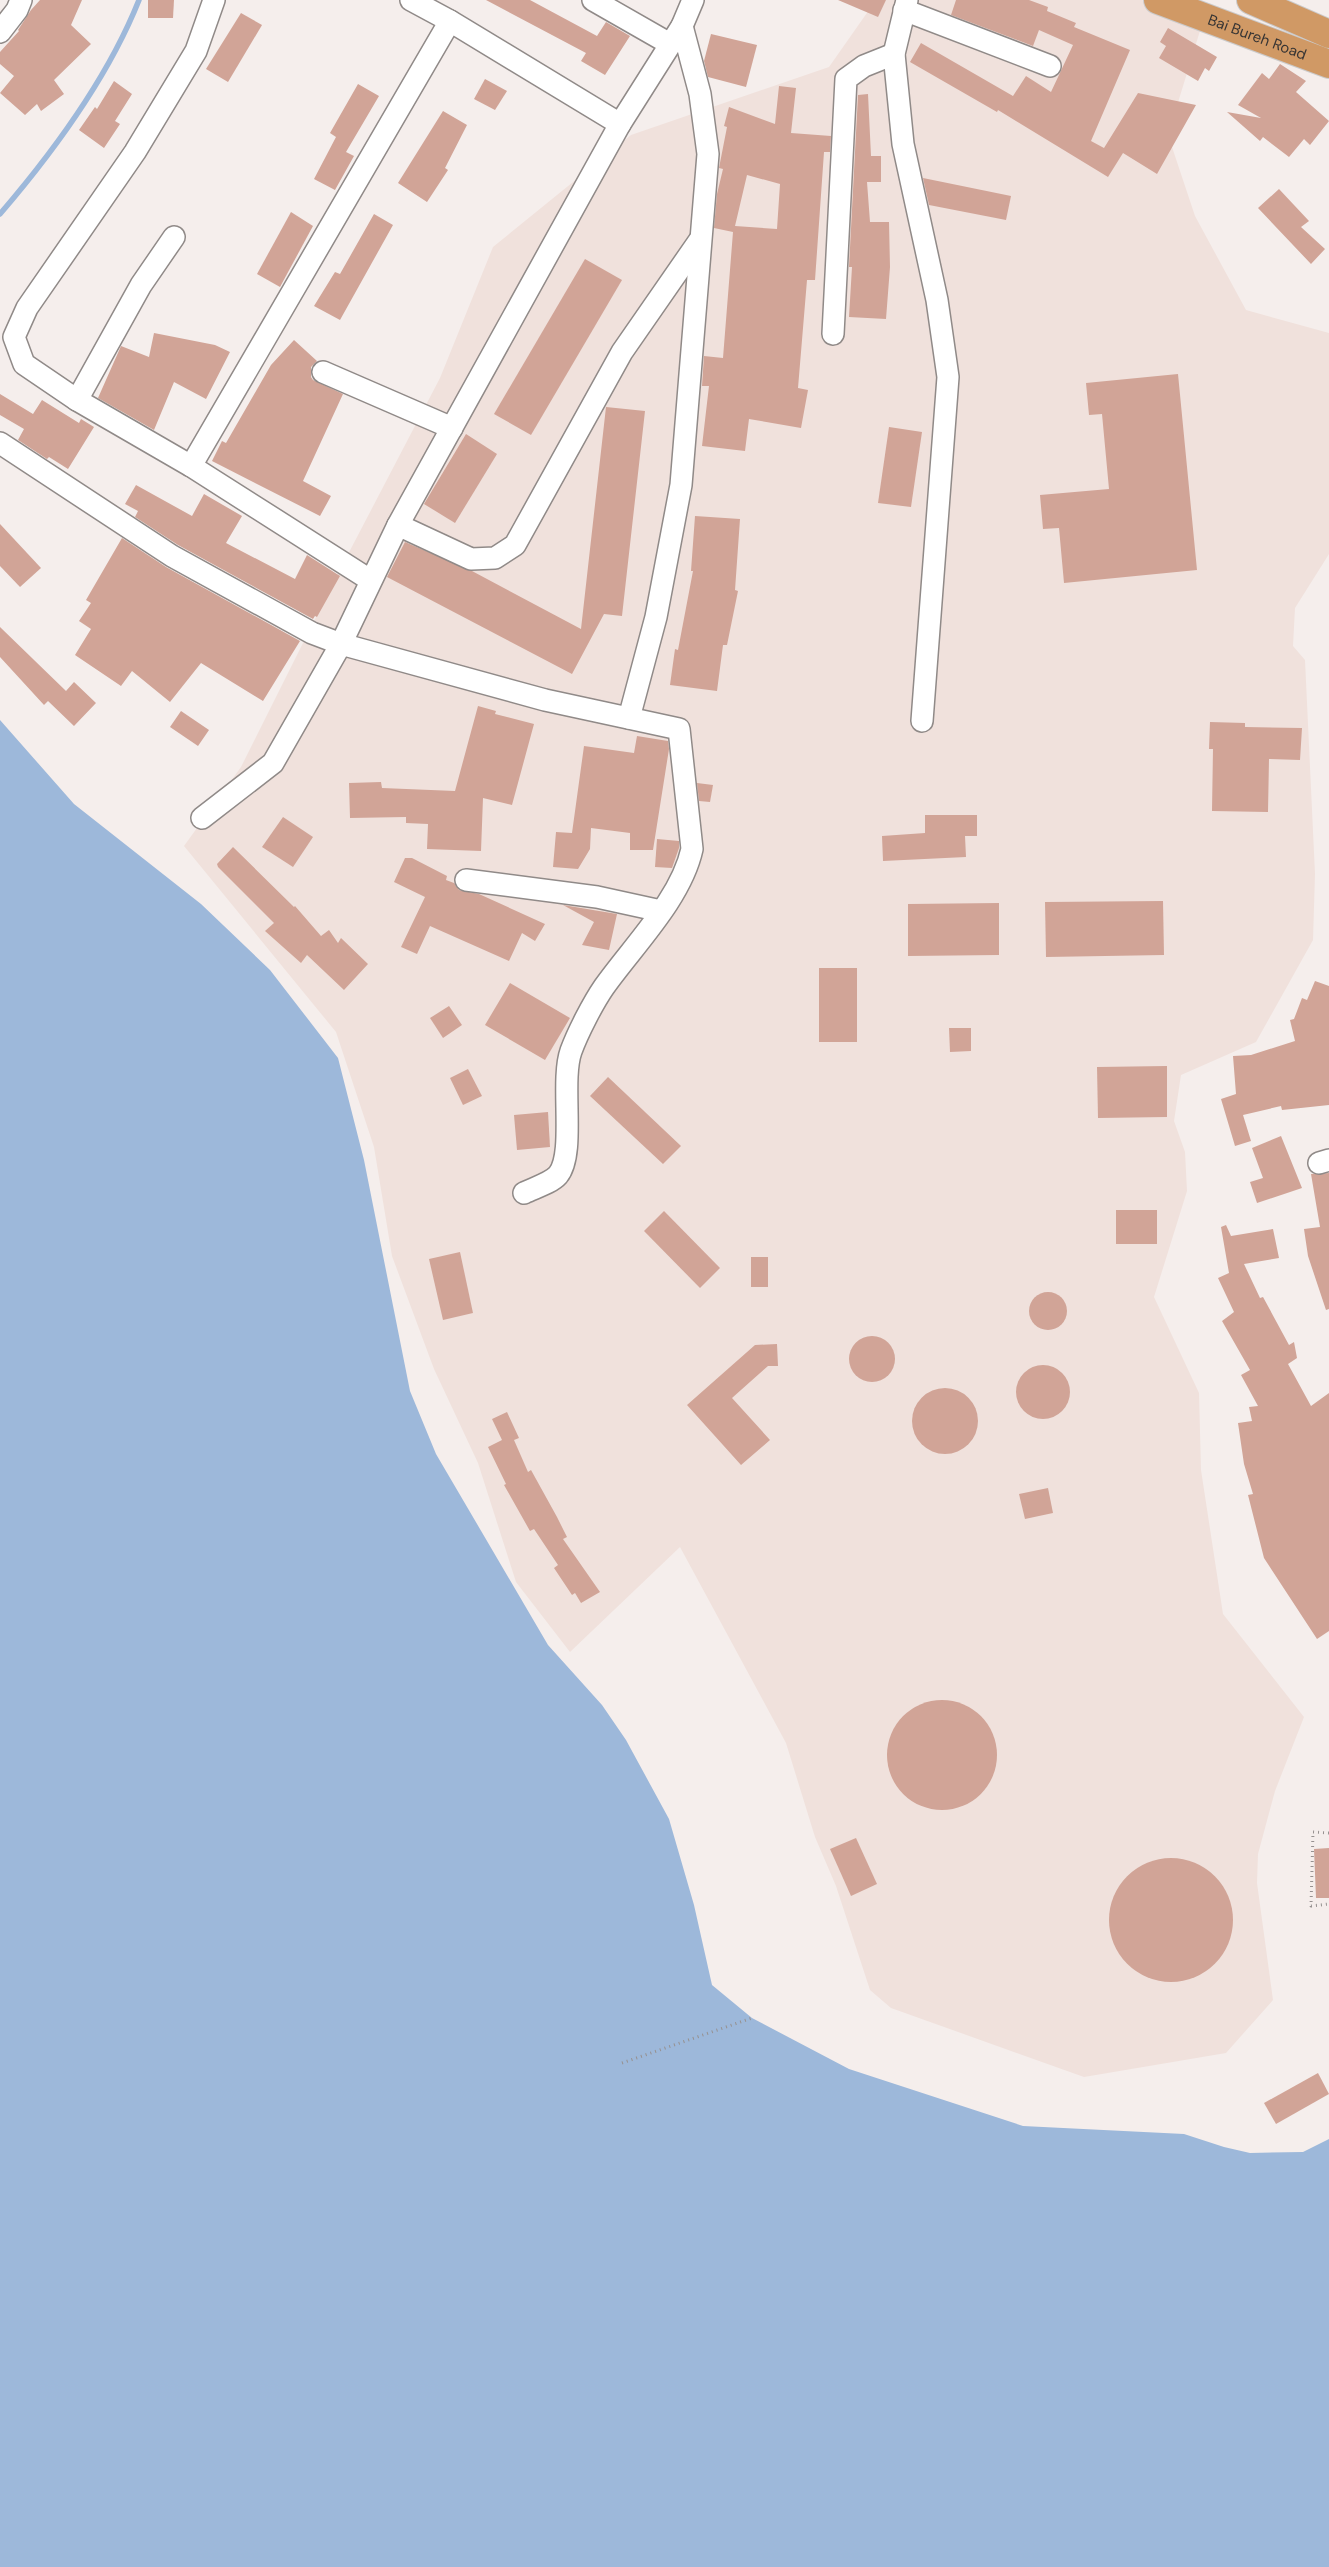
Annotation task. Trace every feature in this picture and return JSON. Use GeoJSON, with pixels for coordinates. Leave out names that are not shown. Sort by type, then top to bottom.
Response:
{"type":"FeatureCollection","features":[{"type":"Feature","properties":{"kind":"highway","name":"Bai Bureh Road"},"geometry":{"type":"LineString","coordinates":[[1158,0],[1329,64]]}},
{"type":"Feature","properties":{"kind":"highway","name":"Bai Bureh Road"},"geometry":{"type":"LineString","coordinates":[[1251,0],[1329,34]]}},
{"type":"Feature","properties":{"kind":"street"},"geometry":{"type":"LineString","coordinates":[[0,32],[17,10],[21,0]]}},
{"type":"Feature","properties":{"kind":"street"},"geometry":{"type":"LineString","coordinates":[[214,0],[196,51],[135,152],[7,338],[24,364],[78,400],[191,466],[370,580]]}},
{"type":"Feature","properties":{"kind":"street"},"geometry":{"type":"LineString","coordinates":[[411,0],[450,21],[620,124]]}},
{"type":"Feature","properties":{"kind":"street"},"geometry":{"type":"LineString","coordinates":[[593,0],[670,44]]}},
{"type":"Feature","properties":{"kind":"street"},"geometry":{"type":"LineString","coordinates":[[202,818],[273,763],[341,644],[398,525],[620,124],[682,26],[693,0]]}},
{"type":"Feature","properties":{"kind":"street"},"geometry":{"type":"LineString","coordinates":[[922,721],[948,377],[936,300],[903,144],[894,54],[905,5],[1050,66]]}},
{"type":"Feature","properties":{"kind":"street"},"geometry":{"type":"LineString","coordinates":[[191,466],[450,21]]}},
{"type":"Feature","properties":{"kind":"street"},"geometry":{"type":"LineString","coordinates":[[629,718],[656,617],[681,485],[699,241],[708,154],[700,94],[682,26]]}},
{"type":"Feature","properties":{"kind":"street"},"geometry":{"type":"LineString","coordinates":[[833,334],[846,79],[864,66],[894,54]]}},
{"type":"Feature","properties":{"kind":"street"},"geometry":{"type":"LineString","coordinates":[[78,400],[141,285],[174,237]]}},
{"type":"Feature","properties":{"kind":"street"},"geometry":{"type":"LineString","coordinates":[[398,525],[471,559],[495,558],[515,545],[622,352],[699,241]]}},
{"type":"Feature","properties":{"kind":"street"},"geometry":{"type":"LineString","coordinates":[[323,372],[452,428]]}},
{"type":"Feature","properties":{"kind":"street"},"geometry":{"type":"LineString","coordinates":[[0,443],[172,556],[312,633],[341,644],[546,700],[679,729],[692,849],[688,865],[661,911],[603,989],[572,1049],[567,1065],[565,1160],[557,1175],[524,1193]]}},
{"type":"Feature","properties":{"kind":"street"},"geometry":{"type":"LineString","coordinates":[[466,880],[597,897],[661,911]]}},
{"type":"Feature","properties":{"kind":"path"},"geometry":{"type":"LineString","coordinates":[[1329,1833],[1313,1832],[1311,1906],[1329,1904]]}},
{"type":"Feature","properties":{"kind":"path"},"geometry":{"type":"LineString","coordinates":[[622,2063],[752,2018]]}},
{"type":"Feature","properties":{"kind":"shaded area"},"geometry":{"type":"Polygon","coordinates":[[[876,0],[1142,0],[1203,21],[1168,135],[1195,216],[1246,310],[1329,333],[1329,554],[1295,608],[1293,646],[1305,660],[1315,874],[1313,940],[1256,1042],[1181,1075],[1174,1121],[1185,1152],[1187,1191],[1154,1297],[1199,1393],[1201,1470],[1223,1614],[1304,1717],[1275,1791],[1258,1854],[1257,1883],[1273,2000],[1226,2053],[1084,2077],[891,2008],[870,1990],[836,1886],[815,1837],[786,1743],[680,1547],[570,1652],[516,1582],[478,1463],[434,1369],[392,1256],[374,1147],[336,1032],[184,846],[241,767],[333,583],[440,378],[493,247],[631,135],[829,67],[876,0]]]}},
{"type":"Feature","properties":{"kind":"water"},"geometry":{"type":"Polygon","coordinates":[[[0,720],[74,804],[201,904],[270,970],[338,1058],[364,1160],[410,1391],[436,1454],[548,1645],[602,1705],[626,1740],[669,1819],[694,1905],[712,1985],[752,2018],[849,2069],[1023,2126],[1184,2134],[1250,2153],[1303,2152],[1329,2139],[1329,2567],[0,2567],[0,720]]]}},
{"type":"Feature","properties":{"kind":"building"},"geometry":{"type":"Polygon","coordinates":[[[40,0],[82,0],[71,25],[91,44],[54,80],[64,94],[41,111],[37,104],[25,115],[0,93],[14,76],[0,64],[0,52],[19,31],[31,10],[40,0]]]}},
{"type":"Feature","properties":{"kind":"building"},"geometry":{"type":"Polygon","coordinates":[[[148,0],[174,0],[173,18],[148,18],[148,0]]]}},
{"type":"Feature","properties":{"kind":"building"},"geometry":{"type":"Polygon","coordinates":[[[486,0],[530,0],[597,36],[606,22],[630,36],[605,75],[581,61],[586,53],[486,0]]]}},
{"type":"Feature","properties":{"kind":"building"},"geometry":{"type":"Polygon","coordinates":[[[838,0],[886,0],[878,17],[838,0]]]}},
{"type":"Feature","properties":{"kind":"building"},"geometry":{"type":"Polygon","coordinates":[[[956,0],[1029,0],[1048,7],[1047,11],[1076,23],[1074,27],[1130,50],[1091,141],[1104,148],[1138,93],[1196,105],[1157,174],[1123,153],[1108,177],[998,110],[997,112],[910,62],[921,43],[1013,96],[1026,76],[1051,92],[1073,45],[1039,30],[1033,46],[951,15],[956,0]]]}},
{"type":"Feature","properties":{"kind":"building"},"geometry":{"type":"Polygon","coordinates":[[[241,13],[262,25],[228,82],[206,69],[241,13]]]}},
{"type":"Feature","properties":{"kind":"building"},"geometry":{"type":"Polygon","coordinates":[[[1168,28],[1217,57],[1209,71],[1205,68],[1198,81],[1159,58],[1166,46],[1160,42],[1168,28]]]}},
{"type":"Feature","properties":{"kind":"building"},"geometry":{"type":"Polygon","coordinates":[[[711,34],[757,45],[746,87],[708,77],[704,61],[711,34]]]}},
{"type":"Feature","properties":{"kind":"building"},"geometry":{"type":"Polygon","coordinates":[[[1280,64],[1306,81],[1296,92],[1329,121],[1310,145],[1304,139],[1289,157],[1263,137],[1260,141],[1227,112],[1261,118],[1238,105],[1262,73],[1269,79],[1280,64]]]}},
{"type":"Feature","properties":{"kind":"building"},"geometry":{"type":"Polygon","coordinates":[[[485,79],[507,91],[495,110],[474,99],[485,79]]]}},
{"type":"Feature","properties":{"kind":"building"},"geometry":{"type":"Polygon","coordinates":[[[114,81],[132,94],[115,121],[120,124],[104,148],[79,130],[95,107],[97,109],[114,81]]]}},
{"type":"Feature","properties":{"kind":"building"},"geometry":{"type":"Polygon","coordinates":[[[358,84],[379,96],[346,152],[354,156],[335,190],[314,179],[336,137],[330,133],[358,84]]]}},
{"type":"Feature","properties":{"kind":"building"},"geometry":{"type":"Polygon","coordinates":[[[779,86],[796,88],[791,133],[831,136],[830,152],[824,152],[815,280],[807,280],[798,388],[808,390],[801,428],[749,419],[745,451],[702,446],[709,386],[702,386],[704,356],[723,358],[733,232],[714,228],[717,194],[723,169],[719,168],[727,127],[724,126],[729,107],[775,124],[779,86]],[[747,175],[735,226],[777,229],[780,184],[747,175]]]}},
{"type":"Feature","properties":{"kind":"building"},"geometry":{"type":"Polygon","coordinates":[[[868,94],[871,156],[881,156],[881,182],[867,182],[870,222],[889,222],[890,267],[886,319],[849,317],[852,267],[849,267],[858,95],[868,94]]]}},
{"type":"Feature","properties":{"kind":"building"},"geometry":{"type":"Polygon","coordinates":[[[443,111],[467,125],[445,168],[448,170],[427,202],[398,183],[443,111]]]}},
{"type":"Feature","properties":{"kind":"building"},"geometry":{"type":"Polygon","coordinates":[[[923,178],[1011,196],[1006,220],[929,205],[923,178]]]}},
{"type":"Feature","properties":{"kind":"building"},"geometry":{"type":"Polygon","coordinates":[[[1279,189],[1309,221],[1301,227],[1325,249],[1311,264],[1258,208],[1279,189]]]}},
{"type":"Feature","properties":{"kind":"building"},"geometry":{"type":"Polygon","coordinates":[[[291,212],[313,226],[280,287],[257,274],[291,212]]]}},
{"type":"Feature","properties":{"kind":"building"},"geometry":{"type":"Polygon","coordinates":[[[374,214],[393,225],[340,320],[314,306],[335,272],[340,274],[374,214]]]}},
{"type":"Feature","properties":{"kind":"building"},"geometry":{"type":"Polygon","coordinates":[[[585,259],[622,280],[531,435],[494,414],[585,259]]]}},
{"type":"Feature","properties":{"kind":"building"},"geometry":{"type":"Polygon","coordinates":[[[154,333],[215,345],[230,352],[206,399],[174,382],[154,430],[98,398],[121,346],[149,357],[154,333]]]}},
{"type":"Feature","properties":{"kind":"building"},"geometry":{"type":"Polygon","coordinates":[[[294,340],[317,361],[311,367],[311,377],[313,380],[343,394],[303,481],[331,496],[320,516],[212,461],[222,441],[226,443],[271,365],[294,340]]]}},
{"type":"Feature","properties":{"kind":"building"},"geometry":{"type":"Polygon","coordinates":[[[1178,374],[1197,570],[1064,583],[1059,528],[1043,529],[1040,495],[1109,489],[1102,414],[1089,415],[1086,383],[1178,374]]]}},
{"type":"Feature","properties":{"kind":"building"},"geometry":{"type":"Polygon","coordinates":[[[0,394],[33,414],[42,400],[79,423],[81,419],[94,427],[68,469],[49,457],[47,459],[18,440],[24,429],[0,415],[0,394]]]}},
{"type":"Feature","properties":{"kind":"building"},"geometry":{"type":"Polygon","coordinates":[[[606,407],[645,411],[622,616],[604,614],[572,674],[387,577],[405,542],[472,571],[581,629],[606,407]]]}},
{"type":"Feature","properties":{"kind":"building"},"geometry":{"type":"Polygon","coordinates":[[[889,427],[922,432],[911,507],[878,503],[889,427]]]}},
{"type":"Feature","properties":{"kind":"building"},"geometry":{"type":"Polygon","coordinates":[[[466,434],[497,454],[455,523],[424,504],[466,434]]]}},
{"type":"Feature","properties":{"kind":"building"},"geometry":{"type":"Polygon","coordinates":[[[136,485],[192,516],[204,494],[242,516],[226,543],[295,579],[307,555],[340,576],[317,617],[315,616],[313,619],[178,545],[135,517],[138,511],[125,504],[136,485]]]}},
{"type":"Feature","properties":{"kind":"building"},"geometry":{"type":"Polygon","coordinates":[[[695,516],[740,519],[735,590],[738,591],[727,645],[723,645],[717,691],[670,685],[675,649],[678,650],[693,571],[691,571],[695,516]]]}},
{"type":"Feature","properties":{"kind":"building"},"geometry":{"type":"Polygon","coordinates":[[[0,524],[41,568],[20,587],[0,566],[0,524]]]}},
{"type":"Feature","properties":{"kind":"building"},"geometry":{"type":"Polygon","coordinates":[[[122,538],[166,567],[300,641],[263,701],[201,663],[170,702],[132,671],[121,686],[75,655],[91,629],[79,621],[91,603],[86,600],[122,538]]]}},
{"type":"Feature","properties":{"kind":"building"},"geometry":{"type":"Polygon","coordinates":[[[0,627],[66,691],[74,682],[96,703],[74,726],[48,701],[44,705],[0,657],[0,627]]]}},
{"type":"Feature","properties":{"kind":"building"},"geometry":{"type":"Polygon","coordinates":[[[478,706],[496,711],[495,714],[534,724],[512,805],[483,798],[481,851],[427,849],[428,824],[406,823],[406,817],[350,818],[349,783],[381,782],[382,788],[455,791],[478,706]]]}},
{"type":"Feature","properties":{"kind":"building"},"geometry":{"type":"Polygon","coordinates":[[[181,711],[209,730],[198,746],[170,727],[181,711]]]}},
{"type":"Feature","properties":{"kind":"building"},"geometry":{"type":"Polygon","coordinates":[[[1210,722],[1245,723],[1245,727],[1302,728],[1300,760],[1269,759],[1268,812],[1212,811],[1213,749],[1209,749],[1210,722]]]}},
{"type":"Feature","properties":{"kind":"building"},"geometry":{"type":"Polygon","coordinates":[[[637,736],[668,741],[669,749],[653,850],[630,850],[630,833],[591,828],[590,849],[578,869],[553,867],[556,832],[572,833],[584,746],[634,753],[637,736]]]}},
{"type":"Feature","properties":{"kind":"building"},"geometry":{"type":"Polygon","coordinates":[[[697,783],[713,785],[710,802],[699,801],[697,783]]]}},
{"type":"Feature","properties":{"kind":"building"},"geometry":{"type":"Polygon","coordinates":[[[925,815],[977,815],[977,836],[965,836],[966,857],[883,861],[882,836],[925,833],[925,815]]]}},
{"type":"Feature","properties":{"kind":"building"},"geometry":{"type":"Polygon","coordinates":[[[283,817],[313,837],[293,867],[262,847],[283,817]]]}},
{"type":"Feature","properties":{"kind":"building"},"geometry":{"type":"Polygon","coordinates":[[[657,839],[679,841],[679,848],[672,868],[655,867],[657,839]]]}},
{"type":"Feature","properties":{"kind":"building"},"geometry":{"type":"Polygon","coordinates":[[[233,847],[295,906],[321,936],[329,930],[338,943],[341,938],[368,964],[344,990],[307,955],[301,963],[265,931],[274,923],[218,867],[217,864],[233,847]]]}},
{"type":"Feature","properties":{"kind":"building"},"geometry":{"type":"Polygon","coordinates":[[[405,858],[412,858],[447,876],[446,880],[454,883],[459,890],[479,894],[545,924],[535,941],[522,933],[509,961],[430,926],[417,954],[401,947],[425,897],[394,882],[405,858]]]}},
{"type":"Feature","properties":{"kind":"building"},"geometry":{"type":"Polygon","coordinates":[[[1163,901],[1164,955],[1046,957],[1045,902],[1163,901]]]}},
{"type":"Feature","properties":{"kind":"building"},"geometry":{"type":"Polygon","coordinates":[[[999,903],[999,955],[908,956],[908,904],[999,903]]]}},
{"type":"Feature","properties":{"kind":"building"},"geometry":{"type":"Polygon","coordinates":[[[563,905],[617,914],[609,950],[582,945],[594,922],[563,905]]]}},
{"type":"Feature","properties":{"kind":"building"},"geometry":{"type":"Polygon","coordinates":[[[819,968],[857,968],[857,1042],[819,1042],[819,968]]]}},
{"type":"Feature","properties":{"kind":"building"},"geometry":{"type":"Polygon","coordinates":[[[1315,981],[1329,986],[1329,1105],[1282,1110],[1281,1106],[1243,1115],[1251,1141],[1235,1146],[1221,1099],[1236,1094],[1233,1056],[1251,1055],[1295,1041],[1290,1020],[1294,1019],[1302,998],[1307,1000],[1315,981]]]}},
{"type":"Feature","properties":{"kind":"building"},"geometry":{"type":"Polygon","coordinates":[[[510,983],[570,1018],[545,1060],[485,1025],[510,983]]]}},
{"type":"Feature","properties":{"kind":"building"},"geometry":{"type":"Polygon","coordinates":[[[449,1006],[462,1025],[443,1038],[430,1018],[449,1006]]]}},
{"type":"Feature","properties":{"kind":"building"},"geometry":{"type":"Polygon","coordinates":[[[949,1028],[971,1028],[971,1051],[950,1052],[949,1028]]]}},
{"type":"Feature","properties":{"kind":"building"},"geometry":{"type":"Polygon","coordinates":[[[1167,1066],[1167,1117],[1098,1118],[1097,1067],[1167,1066]]]}},
{"type":"Feature","properties":{"kind":"building"},"geometry":{"type":"Polygon","coordinates":[[[468,1069],[482,1096],[463,1105],[450,1078],[468,1069]]]}},
{"type":"Feature","properties":{"kind":"building"},"geometry":{"type":"Polygon","coordinates":[[[608,1077],[681,1146],[663,1164],[590,1096],[608,1077]]]}},
{"type":"Feature","properties":{"kind":"building"},"geometry":{"type":"Polygon","coordinates":[[[548,1112],[550,1147],[517,1150],[514,1115],[548,1112]]]}},
{"type":"Feature","properties":{"kind":"building"},"geometry":{"type":"Polygon","coordinates":[[[1281,1136],[1302,1188],[1257,1203],[1250,1182],[1263,1178],[1252,1148],[1281,1136]]]}},
{"type":"Feature","properties":{"kind":"building"},"geometry":{"type":"Polygon","coordinates":[[[1329,1173],[1329,1309],[1326,1310],[1308,1256],[1304,1229],[1320,1227],[1311,1174],[1329,1173]]]}},
{"type":"Feature","properties":{"kind":"building"},"geometry":{"type":"Polygon","coordinates":[[[1116,1210],[1157,1210],[1157,1244],[1116,1244],[1116,1210]]]}},
{"type":"Feature","properties":{"kind":"building"},"geometry":{"type":"Polygon","coordinates":[[[664,1211],[720,1268],[700,1288],[644,1231],[664,1211]]]}},
{"type":"Feature","properties":{"kind":"building"},"geometry":{"type":"Polygon","coordinates":[[[1226,1225],[1231,1236],[1273,1229],[1279,1258],[1244,1264],[1260,1298],[1263,1297],[1289,1345],[1294,1342],[1297,1358],[1288,1364],[1311,1406],[1329,1393],[1329,1631],[1317,1639],[1264,1558],[1248,1495],[1253,1494],[1244,1464],[1238,1423],[1252,1421],[1249,1407],[1258,1406],[1241,1375],[1250,1370],[1222,1321],[1234,1312],[1218,1278],[1229,1273],[1221,1227],[1226,1225]]]}},
{"type":"Feature","properties":{"kind":"building"},"geometry":{"type":"Polygon","coordinates":[[[460,1252],[473,1313],[443,1320],[429,1259],[460,1252]]]}},
{"type":"Feature","properties":{"kind":"building"},"geometry":{"type":"Polygon","coordinates":[[[751,1257],[768,1257],[768,1287],[751,1287],[751,1257]]]}},
{"type":"Feature","properties":{"kind":"building"},"geometry":{"type":"Polygon","coordinates":[[[1048,1292],[1061,1298],[1067,1311],[1061,1324],[1048,1330],[1035,1324],[1029,1311],[1035,1298],[1048,1292]]]}},
{"type":"Feature","properties":{"kind":"building"},"geometry":{"type":"Polygon","coordinates":[[[877,1336],[881,1337],[891,1346],[894,1350],[894,1368],[885,1378],[877,1382],[867,1382],[859,1378],[850,1368],[849,1354],[853,1346],[863,1337],[877,1336]]]}},
{"type":"Feature","properties":{"kind":"building"},"geometry":{"type":"Polygon","coordinates":[[[777,1344],[778,1366],[768,1366],[732,1398],[770,1440],[741,1465],[687,1405],[755,1345],[777,1344]]]}},
{"type":"Feature","properties":{"kind":"building"},"geometry":{"type":"Polygon","coordinates":[[[1038,1365],[1048,1365],[1058,1369],[1066,1377],[1070,1392],[1066,1407],[1058,1415],[1048,1419],[1038,1419],[1028,1415],[1020,1407],[1016,1397],[1016,1387],[1020,1377],[1028,1369],[1038,1365]]]}},
{"type":"Feature","properties":{"kind":"building"},"geometry":{"type":"Polygon","coordinates":[[[945,1388],[958,1391],[968,1398],[975,1408],[978,1421],[975,1434],[968,1444],[958,1451],[945,1454],[932,1451],[922,1444],[915,1434],[912,1421],[915,1408],[922,1398],[932,1391],[945,1388]]]}},
{"type":"Feature","properties":{"kind":"building"},"geometry":{"type":"Polygon","coordinates":[[[507,1412],[519,1438],[514,1440],[528,1472],[531,1470],[557,1517],[567,1537],[563,1539],[600,1592],[581,1603],[575,1593],[572,1595],[554,1568],[558,1565],[534,1529],[530,1531],[504,1485],[506,1484],[488,1447],[502,1440],[492,1419],[507,1412]]]}},
{"type":"Feature","properties":{"kind":"building"},"geometry":{"type":"Polygon","coordinates":[[[1048,1488],[1053,1513],[1025,1519],[1019,1494],[1048,1488]]]}},
{"type":"Feature","properties":{"kind":"building"},"geometry":{"type":"Polygon","coordinates":[[[942,1700],[963,1704],[981,1716],[993,1734],[997,1755],[993,1776],[981,1794],[963,1806],[942,1810],[921,1806],[903,1794],[891,1776],[887,1755],[891,1734],[903,1716],[921,1704],[942,1700]]]}},
{"type":"Feature","properties":{"kind":"building"},"geometry":{"type":"Polygon","coordinates":[[[856,1838],[877,1884],[851,1896],[830,1849],[856,1838]]]}},
{"type":"Feature","properties":{"kind":"building"},"geometry":{"type":"Polygon","coordinates":[[[1329,1848],[1329,1898],[1316,1898],[1314,1849],[1329,1848]]]}},
{"type":"Feature","properties":{"kind":"building"},"geometry":{"type":"Polygon","coordinates":[[[1171,1858],[1195,1863],[1215,1876],[1228,1896],[1233,1920],[1228,1944],[1215,1964],[1195,1977],[1171,1982],[1147,1977],[1127,1964],[1114,1944],[1109,1920],[1114,1896],[1127,1876],[1147,1863],[1171,1858]]]}},
{"type":"Feature","properties":{"kind":"building"},"geometry":{"type":"Polygon","coordinates":[[[1318,2073],[1329,2094],[1276,2124],[1264,2103],[1318,2073]]]}},
{"type":"Feature","properties":{"kind":"waterway"},"geometry":{"type":"LineString","coordinates":[[0,214],[41,165],[96,85],[112,57],[139,0]]}}]}
